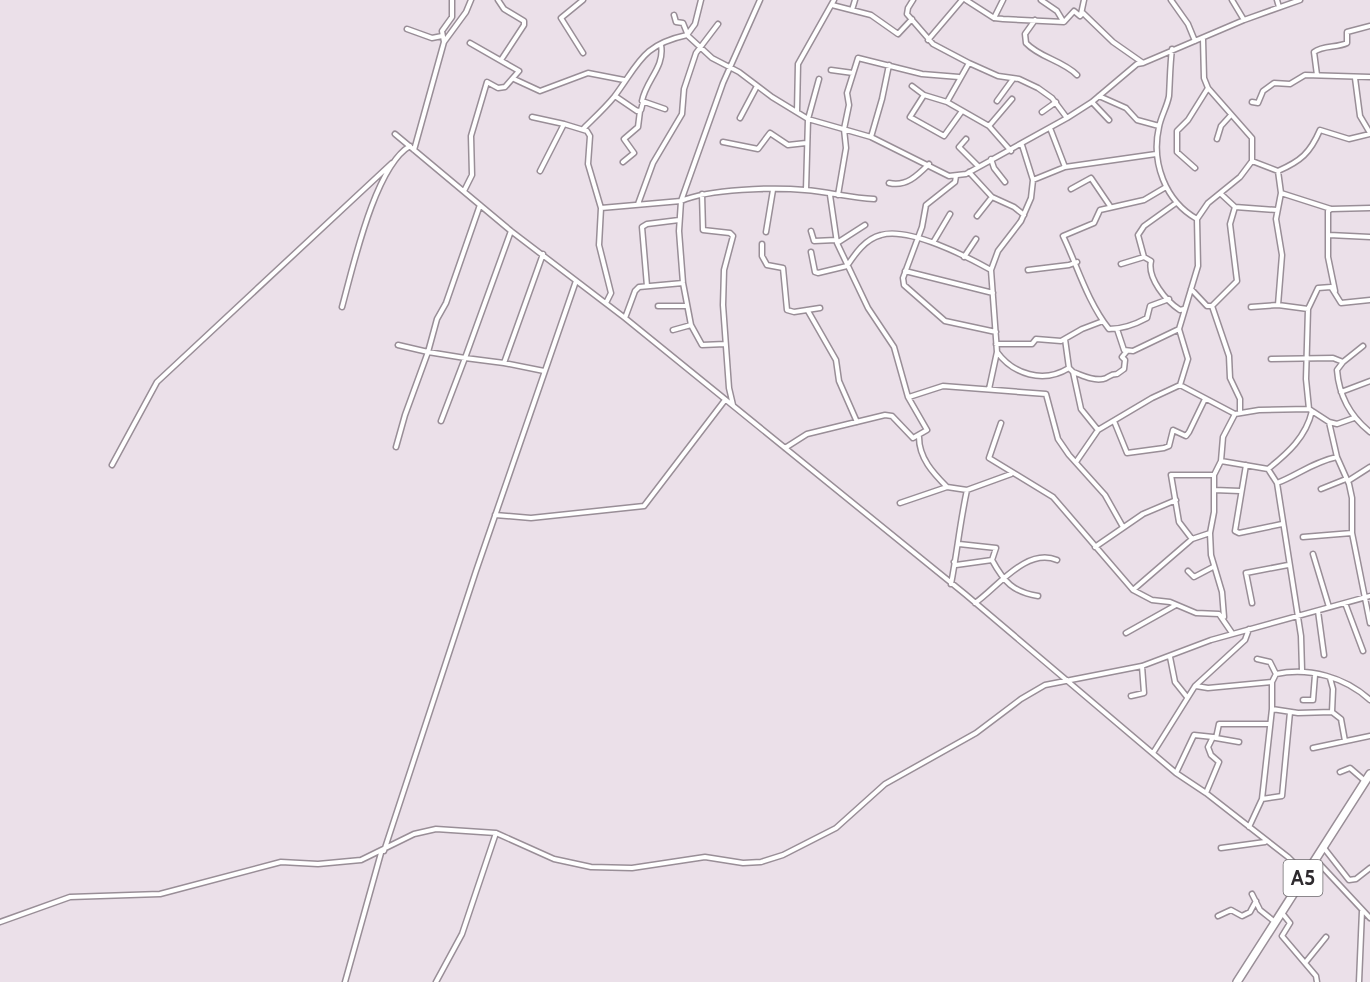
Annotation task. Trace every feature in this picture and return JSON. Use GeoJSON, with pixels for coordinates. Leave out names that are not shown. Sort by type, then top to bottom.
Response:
{"type":"FeatureCollection","features":[{"type":"Feature","properties":{"kind":"highway","name":"A5"},"geometry":{"type":"LineString","coordinates":[[1240,981],[1370,774]]}},
{"type":"Feature","properties":{"kind":"street"},"geometry":{"type":"LineString","coordinates":[[444,42],[442,28],[452,17],[452,0]]}},
{"type":"Feature","properties":{"kind":"street"},"geometry":{"type":"LineString","coordinates":[[414,150],[444,42],[466,12],[471,0]]}},
{"type":"Feature","properties":{"kind":"street"},"geometry":{"type":"LineString","coordinates":[[498,0],[504,9],[524,21],[524,25],[501,60]]}},
{"type":"Feature","properties":{"kind":"street"},"geometry":{"type":"LineString","coordinates":[[583,0],[561,18],[583,53]]}},
{"type":"Feature","properties":{"kind":"street"},"geometry":{"type":"LineString","coordinates":[[584,128],[615,96],[638,59],[650,49],[687,34],[695,24],[701,0]]}},
{"type":"Feature","properties":{"kind":"street"},"geometry":{"type":"LineString","coordinates":[[725,344],[702,345],[691,325],[683,282],[679,220],[681,201],[729,69],[754,18],[760,0]]}},
{"type":"Feature","properties":{"kind":"street"},"geometry":{"type":"LineString","coordinates":[[852,10],[855,0]]}},
{"type":"Feature","properties":{"kind":"street"},"geometry":{"type":"LineString","coordinates":[[913,0],[906,11],[928,40],[998,76],[1038,88],[1056,102],[1067,118]]}},
{"type":"Feature","properties":{"kind":"street"},"geometry":{"type":"LineString","coordinates":[[928,40],[967,0],[994,18],[1064,22]]}},
{"type":"Feature","properties":{"kind":"street"},"geometry":{"type":"LineString","coordinates":[[994,18],[1003,0]]}},
{"type":"Feature","properties":{"kind":"street"},"geometry":{"type":"LineString","coordinates":[[1041,0],[1057,12],[1064,22]]}},
{"type":"Feature","properties":{"kind":"street"},"geometry":{"type":"LineString","coordinates":[[1080,16],[1084,0]]}},
{"type":"Feature","properties":{"kind":"street"},"geometry":{"type":"LineString","coordinates":[[1171,0],[1188,24],[1195,41]]}},
{"type":"Feature","properties":{"kind":"street"},"geometry":{"type":"LineString","coordinates":[[1232,0],[1244,20]]}},
{"type":"Feature","properties":{"kind":"street"},"geometry":{"type":"LineString","coordinates":[[1277,0],[1279,7]]}},
{"type":"Feature","properties":{"kind":"street"},"geometry":{"type":"LineString","coordinates":[[674,15],[676,22],[683,23],[687,34],[700,49],[729,69],[739,72],[797,113],[808,119],[871,136],[929,164],[946,175],[956,176],[1011,151],[1067,118],[1092,102],[1139,63],[1300,0]]}},
{"type":"Feature","properties":{"kind":"street"},"geometry":{"type":"LineString","coordinates":[[797,113],[798,64],[833,2],[871,15],[898,34],[912,19]]}},
{"type":"Feature","properties":{"kind":"street"},"geometry":{"type":"LineString","coordinates":[[1064,22],[1074,11],[1080,16]]}},
{"type":"Feature","properties":{"kind":"street"},"geometry":{"type":"LineString","coordinates":[[1080,16],[1083,13],[1089,17],[1139,63]]}},
{"type":"Feature","properties":{"kind":"street"},"geometry":{"type":"LineString","coordinates":[[1035,20],[1026,34],[1026,43],[1047,57],[1060,62],[1077,75]]}},
{"type":"Feature","properties":{"kind":"street"},"geometry":{"type":"LineString","coordinates":[[638,204],[652,163],[682,114],[684,89],[700,49],[718,24]]}},
{"type":"Feature","properties":{"kind":"street"},"geometry":{"type":"LineString","coordinates":[[1317,75],[1314,52],[1318,49],[1338,48],[1347,43],[1347,32],[1370,26]]}},
{"type":"Feature","properties":{"kind":"street"},"geometry":{"type":"LineString","coordinates":[[407,29],[432,38],[442,36]]}},
{"type":"Feature","properties":{"kind":"street"},"geometry":{"type":"LineString","coordinates":[[1076,462],[1098,430],[1152,398],[1180,385],[1188,359],[1179,329],[1198,266],[1197,219],[1208,203],[1240,177],[1252,161],[1252,138],[1208,88],[1204,78],[1203,39]]}},
{"type":"Feature","properties":{"kind":"street"},"geometry":{"type":"LineString","coordinates":[[464,191],[472,175],[471,136],[487,82],[498,88],[505,87],[514,79],[519,70],[470,43]]}},
{"type":"Feature","properties":{"kind":"street"},"geometry":{"type":"LineString","coordinates":[[623,162],[634,153],[624,139],[640,124],[640,111],[648,83],[659,66],[661,45]]}},
{"type":"Feature","properties":{"kind":"street"},"geometry":{"type":"LineString","coordinates":[[1172,49],[1168,96],[1159,126],[1156,153],[1166,187],[1176,203],[1197,219]]}},
{"type":"Feature","properties":{"kind":"street"},"geometry":{"type":"LineString","coordinates":[[838,195],[846,148],[844,129],[849,105],[847,93],[859,57],[922,74],[959,77]]}},
{"type":"Feature","properties":{"kind":"street"},"geometry":{"type":"LineString","coordinates":[[947,102],[959,77],[969,63]]}},
{"type":"Feature","properties":{"kind":"street"},"geometry":{"type":"LineString","coordinates":[[871,136],[889,65]]}},
{"type":"Feature","properties":{"kind":"street"},"geometry":{"type":"LineString","coordinates":[[831,70],[853,73]]}},
{"type":"Feature","properties":{"kind":"street"},"geometry":{"type":"LineString","coordinates":[[514,79],[540,91],[588,73],[602,74],[624,81]]}},
{"type":"Feature","properties":{"kind":"street"},"geometry":{"type":"LineString","coordinates":[[1252,102],[1258,103],[1263,92],[1274,83],[1290,84],[1305,75],[1370,77]]}},
{"type":"Feature","properties":{"kind":"street"},"geometry":{"type":"LineString","coordinates":[[1252,161],[1278,171],[1304,159],[1320,130],[1351,139],[1370,134],[1360,116],[1356,78]]}},
{"type":"Feature","properties":{"kind":"street"},"geometry":{"type":"LineString","coordinates":[[806,190],[808,119],[819,79]]}},
{"type":"Feature","properties":{"kind":"street"},"geometry":{"type":"LineString","coordinates":[[997,101],[1013,79]]}},
{"type":"Feature","properties":{"kind":"street"},"geometry":{"type":"LineString","coordinates":[[740,118],[757,86]]}},
{"type":"Feature","properties":{"kind":"street"},"geometry":{"type":"LineString","coordinates":[[912,86],[924,95],[947,102],[989,126],[1011,151]]}},
{"type":"Feature","properties":{"kind":"street"},"geometry":{"type":"LineString","coordinates":[[1196,168],[1177,152],[1175,145],[1177,131],[1208,88]]}},
{"type":"Feature","properties":{"kind":"street"},"geometry":{"type":"LineString","coordinates":[[924,95],[910,117],[944,136],[962,111]]}},
{"type":"Feature","properties":{"kind":"street"},"geometry":{"type":"LineString","coordinates":[[615,96],[640,111]]}},
{"type":"Feature","properties":{"kind":"street"},"geometry":{"type":"LineString","coordinates":[[1099,96],[1126,108],[1137,120],[1159,126]]}},
{"type":"Feature","properties":{"kind":"street"},"geometry":{"type":"LineString","coordinates":[[989,126],[1012,99]]}},
{"type":"Feature","properties":{"kind":"street"},"geometry":{"type":"LineString","coordinates":[[643,102],[665,109]]}},
{"type":"Feature","properties":{"kind":"street"},"geometry":{"type":"LineString","coordinates":[[1042,112],[1056,102]]}},
{"type":"Feature","properties":{"kind":"street"},"geometry":{"type":"LineString","coordinates":[[1092,102],[1109,120]]}},
{"type":"Feature","properties":{"kind":"street"},"geometry":{"type":"LineString","coordinates":[[1217,140],[1221,126],[1231,115]]}},
{"type":"Feature","properties":{"kind":"street"},"geometry":{"type":"LineString","coordinates":[[532,117],[584,128],[590,136],[588,164],[601,208],[600,245],[611,293],[606,303]]}},
{"type":"Feature","properties":{"kind":"street"},"geometry":{"type":"LineString","coordinates":[[540,171],[564,124]]}},
{"type":"Feature","properties":{"kind":"street"},"geometry":{"type":"LineString","coordinates":[[1050,128],[1065,167]]}},
{"type":"Feature","properties":{"kind":"street"},"geometry":{"type":"LineString","coordinates":[[723,142],[758,148],[770,133],[788,145],[806,143]]}},
{"type":"Feature","properties":{"kind":"street"},"geometry":{"type":"LineString","coordinates":[[396,134],[512,231],[688,367],[725,400],[975,603],[1066,682],[1101,707],[1176,773],[1206,793],[1305,875]]}},
{"type":"Feature","properties":{"kind":"street"},"geometry":{"type":"LineString","coordinates":[[966,139],[959,147],[978,166]]}},
{"type":"Feature","properties":{"kind":"street"},"geometry":{"type":"LineString","coordinates":[[989,389],[997,352],[991,270],[998,251],[1024,215],[1031,198],[1033,180],[1022,145]]}},
{"type":"Feature","properties":{"kind":"street"},"geometry":{"type":"LineString","coordinates":[[342,307],[372,209],[392,163],[399,152],[410,146]]}},
{"type":"Feature","properties":{"kind":"street"},"geometry":{"type":"LineString","coordinates":[[1033,180],[1065,167],[1156,153]]}},
{"type":"Feature","properties":{"kind":"street"},"geometry":{"type":"LineString","coordinates":[[991,159],[994,168],[1005,182]]}},
{"type":"Feature","properties":{"kind":"street"},"geometry":{"type":"LineString","coordinates":[[112,465],[157,382],[392,163]]}},
{"type":"Feature","properties":{"kind":"street"},"geometry":{"type":"LineString","coordinates":[[889,183],[899,185],[906,182],[929,164]]}},
{"type":"Feature","properties":{"kind":"street"},"geometry":{"type":"LineString","coordinates":[[1278,171],[1281,193],[1276,210],[1282,255],[1278,305]]}},
{"type":"Feature","properties":{"kind":"street"},"geometry":{"type":"LineString","coordinates":[[969,172],[992,197],[1014,207],[1024,215]]}},
{"type":"Feature","properties":{"kind":"street"},"geometry":{"type":"LineString","coordinates":[[956,176],[955,182],[926,205],[918,238],[903,278],[906,288],[945,321],[996,332]]}},
{"type":"Feature","properties":{"kind":"street"},"geometry":{"type":"LineString","coordinates":[[1071,189],[1091,178],[1110,206]]}},
{"type":"Feature","properties":{"kind":"street"},"geometry":{"type":"LineString","coordinates":[[1166,187],[1144,200],[1110,206],[1096,214],[1094,223],[1063,236],[1070,255],[1077,262],[1078,271],[1109,329],[1117,329],[1139,322],[1147,318],[1150,306],[1169,299]]}},
{"type":"Feature","properties":{"kind":"street"},"geometry":{"type":"LineString","coordinates":[[601,208],[681,201],[702,194],[773,190],[806,190],[874,199]]}},
{"type":"Feature","properties":{"kind":"street"},"geometry":{"type":"LineString","coordinates":[[766,232],[773,190]]}},
{"type":"Feature","properties":{"kind":"street"},"geometry":{"type":"LineString","coordinates":[[1281,193],[1330,209],[1370,208]]}},
{"type":"Feature","properties":{"kind":"street"},"geometry":{"type":"LineString","coordinates":[[702,194],[704,230],[730,233],[733,236],[724,270],[725,344],[729,388],[734,407]]}},
{"type":"Feature","properties":{"kind":"street"},"geometry":{"type":"LineString","coordinates":[[1221,194],[1236,207],[1276,210]]}},
{"type":"Feature","properties":{"kind":"street"},"geometry":{"type":"LineString","coordinates":[[785,448],[807,434],[889,415],[908,436],[919,437],[927,430],[908,398],[894,346],[868,308],[837,242],[831,195]]}},
{"type":"Feature","properties":{"kind":"street"},"geometry":{"type":"LineString","coordinates":[[976,216],[992,197]]}},
{"type":"Feature","properties":{"kind":"street"},"geometry":{"type":"LineString","coordinates":[[1176,203],[1139,230],[1138,235],[1144,257],[1151,261],[1150,265],[1158,290],[1173,305],[1180,310],[1184,309]]}},
{"type":"Feature","properties":{"kind":"street"},"geometry":{"type":"LineString","coordinates":[[396,447],[415,382],[428,352],[437,319],[446,303],[480,205]]}},
{"type":"Feature","properties":{"kind":"street"},"geometry":{"type":"LineString","coordinates":[[1191,289],[1206,306],[1212,306],[1237,281],[1230,224],[1236,207]]}},
{"type":"Feature","properties":{"kind":"street"},"geometry":{"type":"LineString","coordinates":[[1330,209],[1328,211],[1328,257],[1336,295]]}},
{"type":"Feature","properties":{"kind":"street"},"geometry":{"type":"LineString","coordinates":[[934,242],[950,214]]}},
{"type":"Feature","properties":{"kind":"street"},"geometry":{"type":"LineString","coordinates":[[647,286],[642,227],[647,224],[679,220]]}},
{"type":"Feature","properties":{"kind":"street"},"geometry":{"type":"LineString","coordinates":[[811,231],[814,241],[837,242],[865,225]]}},
{"type":"Feature","properties":{"kind":"street"},"geometry":{"type":"LineString","coordinates":[[441,421],[512,231]]}},
{"type":"Feature","properties":{"kind":"street"},"geometry":{"type":"LineString","coordinates":[[811,252],[816,273],[847,266],[856,252],[881,235],[918,238],[934,242],[991,270]]}},
{"type":"Feature","properties":{"kind":"street"},"geometry":{"type":"LineString","coordinates":[[1329,235],[1370,237]]}},
{"type":"Feature","properties":{"kind":"street"},"geometry":{"type":"LineString","coordinates":[[964,257],[976,239]]}},
{"type":"Feature","properties":{"kind":"street"},"geometry":{"type":"LineString","coordinates":[[762,244],[762,256],[767,265],[783,268],[787,310],[794,312],[820,308]]}},
{"type":"Feature","properties":{"kind":"street"},"geometry":{"type":"LineString","coordinates":[[504,363],[543,254]]}},
{"type":"Feature","properties":{"kind":"street"},"geometry":{"type":"LineString","coordinates":[[1121,264],[1144,257]]}},
{"type":"Feature","properties":{"kind":"street"},"geometry":{"type":"LineString","coordinates":[[1029,270],[1069,266],[1077,262]]}},
{"type":"Feature","properties":{"kind":"street"},"geometry":{"type":"LineString","coordinates":[[905,271],[993,293]]}},
{"type":"Feature","properties":{"kind":"street"},"geometry":{"type":"LineString","coordinates":[[345,982],[382,851],[576,281]]}},
{"type":"Feature","properties":{"kind":"street"},"geometry":{"type":"LineString","coordinates":[[625,318],[635,291],[647,286],[683,282]]}},
{"type":"Feature","properties":{"kind":"street"},"geometry":{"type":"LineString","coordinates":[[1268,469],[1295,446],[1309,423],[1311,410],[1306,379],[1309,359],[1308,309],[1318,288],[1331,287],[1341,303],[1370,300]]}},
{"type":"Feature","properties":{"kind":"street"},"geometry":{"type":"LineString","coordinates":[[1251,307],[1278,305],[1308,309]]}},
{"type":"Feature","properties":{"kind":"street"},"geometry":{"type":"LineString","coordinates":[[658,306],[687,306]]}},
{"type":"Feature","properties":{"kind":"street"},"geometry":{"type":"LineString","coordinates":[[1212,306],[1229,356],[1230,378],[1240,399],[1238,412],[1223,437],[1221,461],[1214,475],[1214,512],[1210,533],[1213,567],[1222,592],[1223,618]]}},
{"type":"Feature","properties":{"kind":"street"},"geometry":{"type":"LineString","coordinates":[[808,311],[836,360],[839,381],[857,422]]}},
{"type":"Feature","properties":{"kind":"street"},"geometry":{"type":"LineString","coordinates":[[996,344],[1032,344],[1036,339],[1061,341],[1082,329],[1103,321]]}},
{"type":"Feature","properties":{"kind":"street"},"geometry":{"type":"LineString","coordinates":[[673,330],[691,325]]}},
{"type":"Feature","properties":{"kind":"street"},"geometry":{"type":"LineString","coordinates":[[1117,329],[1126,351]]}},
{"type":"Feature","properties":{"kind":"street"},"geometry":{"type":"LineString","coordinates":[[997,352],[1012,368],[1032,377],[1071,370],[1084,378],[1101,380],[1117,374],[1125,366],[1122,357],[1126,351],[1148,346],[1179,329]]}},
{"type":"Feature","properties":{"kind":"street"},"geometry":{"type":"LineString","coordinates":[[1065,339],[1081,409],[1098,430]]}},
{"type":"Feature","properties":{"kind":"street"},"geometry":{"type":"LineString","coordinates":[[398,345],[544,371]]}},
{"type":"Feature","properties":{"kind":"street"},"geometry":{"type":"LineString","coordinates":[[1363,346],[1343,362],[1337,370],[1341,392],[1354,418],[1370,432]]}},
{"type":"Feature","properties":{"kind":"street"},"geometry":{"type":"LineString","coordinates":[[1271,359],[1283,357],[1333,358],[1343,362]]}},
{"type":"Feature","properties":{"kind":"street"},"geometry":{"type":"LineString","coordinates":[[1341,392],[1370,381]]}},
{"type":"Feature","properties":{"kind":"street"},"geometry":{"type":"LineString","coordinates":[[1180,385],[1205,399],[1238,412],[1311,410],[1329,423],[1337,424],[1354,418]]}},
{"type":"Feature","properties":{"kind":"street"},"geometry":{"type":"LineString","coordinates":[[908,398],[935,387],[1046,394],[1054,417],[1058,439],[1105,495],[1123,527]]}},
{"type":"Feature","properties":{"kind":"street"},"geometry":{"type":"LineString","coordinates":[[1114,421],[1127,453],[1164,448],[1168,446],[1173,430],[1186,436],[1205,399]]}},
{"type":"Feature","properties":{"kind":"street"},"geometry":{"type":"LineString","coordinates":[[495,515],[531,518],[644,506],[725,400]]}},
{"type":"Feature","properties":{"kind":"street"},"geometry":{"type":"LineString","coordinates":[[1000,423],[987,456],[1012,474],[1053,497],[1133,590],[1152,600],[1177,605],[1196,613],[1213,611],[1223,618],[1232,633]]}},
{"type":"Feature","properties":{"kind":"street"},"geometry":{"type":"LineString","coordinates":[[1329,423],[1337,457],[1352,498],[1352,533],[1368,597],[1370,623]]}},
{"type":"Feature","properties":{"kind":"street"},"geometry":{"type":"LineString","coordinates":[[919,437],[919,449],[927,465],[947,487]]}},
{"type":"Feature","properties":{"kind":"street"},"geometry":{"type":"LineString","coordinates":[[1277,483],[1292,477],[1310,464],[1337,457]]}},
{"type":"Feature","properties":{"kind":"street"},"geometry":{"type":"LineString","coordinates":[[1221,461],[1268,469],[1277,483],[1288,566],[1298,617],[1302,670]]}},
{"type":"Feature","properties":{"kind":"street"},"geometry":{"type":"LineString","coordinates":[[1246,465],[1240,491],[1236,533],[1282,524]]}},
{"type":"Feature","properties":{"kind":"street"},"geometry":{"type":"LineString","coordinates":[[1321,489],[1347,480],[1370,467]]}},
{"type":"Feature","properties":{"kind":"street"},"geometry":{"type":"LineString","coordinates":[[900,503],[947,487],[967,490],[1012,474]]}},
{"type":"Feature","properties":{"kind":"street"},"geometry":{"type":"LineString","coordinates":[[1192,539],[1179,522],[1171,475],[1214,475]]}},
{"type":"Feature","properties":{"kind":"street"},"geometry":{"type":"LineString","coordinates":[[951,584],[954,555],[959,544],[961,515],[967,490]]}},
{"type":"Feature","properties":{"kind":"street"},"geometry":{"type":"LineString","coordinates":[[1214,490],[1240,491]]}},
{"type":"Feature","properties":{"kind":"street"},"geometry":{"type":"LineString","coordinates":[[1095,547],[1143,514],[1176,500]]}},
{"type":"Feature","properties":{"kind":"street"},"geometry":{"type":"LineString","coordinates":[[1133,590],[1192,539],[1210,533]]}},
{"type":"Feature","properties":{"kind":"street"},"geometry":{"type":"LineString","coordinates":[[1303,537],[1352,533]]}},
{"type":"Feature","properties":{"kind":"street"},"geometry":{"type":"LineString","coordinates":[[959,544],[996,548],[992,560],[1003,581],[1021,593],[1038,596]]}},
{"type":"Feature","properties":{"kind":"street"},"geometry":{"type":"LineString","coordinates":[[1313,554],[1329,607]]}},
{"type":"Feature","properties":{"kind":"street"},"geometry":{"type":"LineString","coordinates":[[975,603],[1014,570],[1035,559],[1050,557],[1057,560]]}},
{"type":"Feature","properties":{"kind":"street"},"geometry":{"type":"LineString","coordinates":[[954,562],[956,565],[992,560]]}},
{"type":"Feature","properties":{"kind":"street"},"geometry":{"type":"LineString","coordinates":[[1252,603],[1246,573],[1288,566]]}},
{"type":"Feature","properties":{"kind":"street"},"geometry":{"type":"LineString","coordinates":[[1188,571],[1194,577],[1213,567]]}},
{"type":"Feature","properties":{"kind":"street"},"geometry":{"type":"LineString","coordinates":[[0,922],[70,897],[160,894],[281,862],[344,864],[382,851],[425,831],[467,830],[496,833],[554,859],[591,867],[632,868],[705,857],[743,863],[761,862],[783,855],[836,828],[885,784],[976,733],[1045,685],[1142,666],[1232,633],[1368,597]]}},
{"type":"Feature","properties":{"kind":"street"},"geometry":{"type":"LineString","coordinates":[[1346,603],[1363,651]]}},
{"type":"Feature","properties":{"kind":"street"},"geometry":{"type":"LineString","coordinates":[[1126,633],[1177,605]]}},
{"type":"Feature","properties":{"kind":"street"},"geometry":{"type":"LineString","coordinates":[[1318,611],[1324,655]]}},
{"type":"Feature","properties":{"kind":"street"},"geometry":{"type":"LineString","coordinates":[[1152,753],[1195,686],[1245,640],[1249,629]]}},
{"type":"Feature","properties":{"kind":"street"},"geometry":{"type":"LineString","coordinates":[[1170,657],[1174,682],[1187,697]]}},
{"type":"Feature","properties":{"kind":"street"},"geometry":{"type":"LineString","coordinates":[[1257,659],[1270,662],[1276,674]]}},
{"type":"Feature","properties":{"kind":"street"},"geometry":{"type":"LineString","coordinates":[[1131,696],[1141,696],[1144,693],[1142,666]]}},
{"type":"Feature","properties":{"kind":"street"},"geometry":{"type":"LineString","coordinates":[[1276,674],[1302,670],[1345,681],[1370,700]]}},
{"type":"Feature","properties":{"kind":"street"},"geometry":{"type":"LineString","coordinates":[[1249,828],[1262,799],[1272,709],[1272,682],[1276,674]]}},
{"type":"Feature","properties":{"kind":"street"},"geometry":{"type":"LineString","coordinates":[[1303,700],[1313,700],[1315,675]]}},
{"type":"Feature","properties":{"kind":"street"},"geometry":{"type":"LineString","coordinates":[[1330,678],[1333,689],[1332,712]]}},
{"type":"Feature","properties":{"kind":"street"},"geometry":{"type":"LineString","coordinates":[[1195,686],[1208,688],[1272,682]]}},
{"type":"Feature","properties":{"kind":"street"},"geometry":{"type":"LineString","coordinates":[[1272,709],[1290,712],[1332,712],[1341,719],[1345,741]]}},
{"type":"Feature","properties":{"kind":"street"},"geometry":{"type":"LineString","coordinates":[[1262,799],[1282,796],[1290,712]]}},
{"type":"Feature","properties":{"kind":"street"},"geometry":{"type":"LineString","coordinates":[[1206,793],[1219,762],[1208,749],[1220,723],[1269,724]]}},
{"type":"Feature","properties":{"kind":"street"},"geometry":{"type":"LineString","coordinates":[[1176,773],[1194,735],[1239,741]]}},
{"type":"Feature","properties":{"kind":"street"},"geometry":{"type":"LineString","coordinates":[[1313,748],[1370,736]]}},
{"type":"Feature","properties":{"kind":"street"},"geometry":{"type":"LineString","coordinates":[[1340,771],[1350,768],[1365,782]]}},
{"type":"Feature","properties":{"kind":"street"},"geometry":{"type":"LineString","coordinates":[[436,982],[462,934],[496,833]]}},
{"type":"Feature","properties":{"kind":"street"},"geometry":{"type":"LineString","coordinates":[[1221,848],[1266,842]]}},
{"type":"Feature","properties":{"kind":"street"},"geometry":{"type":"LineString","coordinates":[[1324,848],[1349,879],[1356,879],[1370,868]]}},
{"type":"Feature","properties":{"kind":"street"},"geometry":{"type":"LineString","coordinates":[[1316,859],[1370,918]]}},
{"type":"Feature","properties":{"kind":"street"},"geometry":{"type":"LineString","coordinates":[[1252,894],[1260,910],[1276,922]]}},
{"type":"Feature","properties":{"kind":"street"},"geometry":{"type":"LineString","coordinates":[[1218,916],[1232,910],[1242,916],[1250,912],[1256,901]]}},
{"type":"Feature","properties":{"kind":"street"},"geometry":{"type":"LineString","coordinates":[[1359,982],[1362,910]]}},
{"type":"Feature","properties":{"kind":"street"},"geometry":{"type":"LineString","coordinates":[[1282,913],[1290,923],[1282,936],[1316,976],[1317,982]]}},
{"type":"Feature","properties":{"kind":"street"},"geometry":{"type":"LineString","coordinates":[[1305,963],[1326,937]]}}]}
